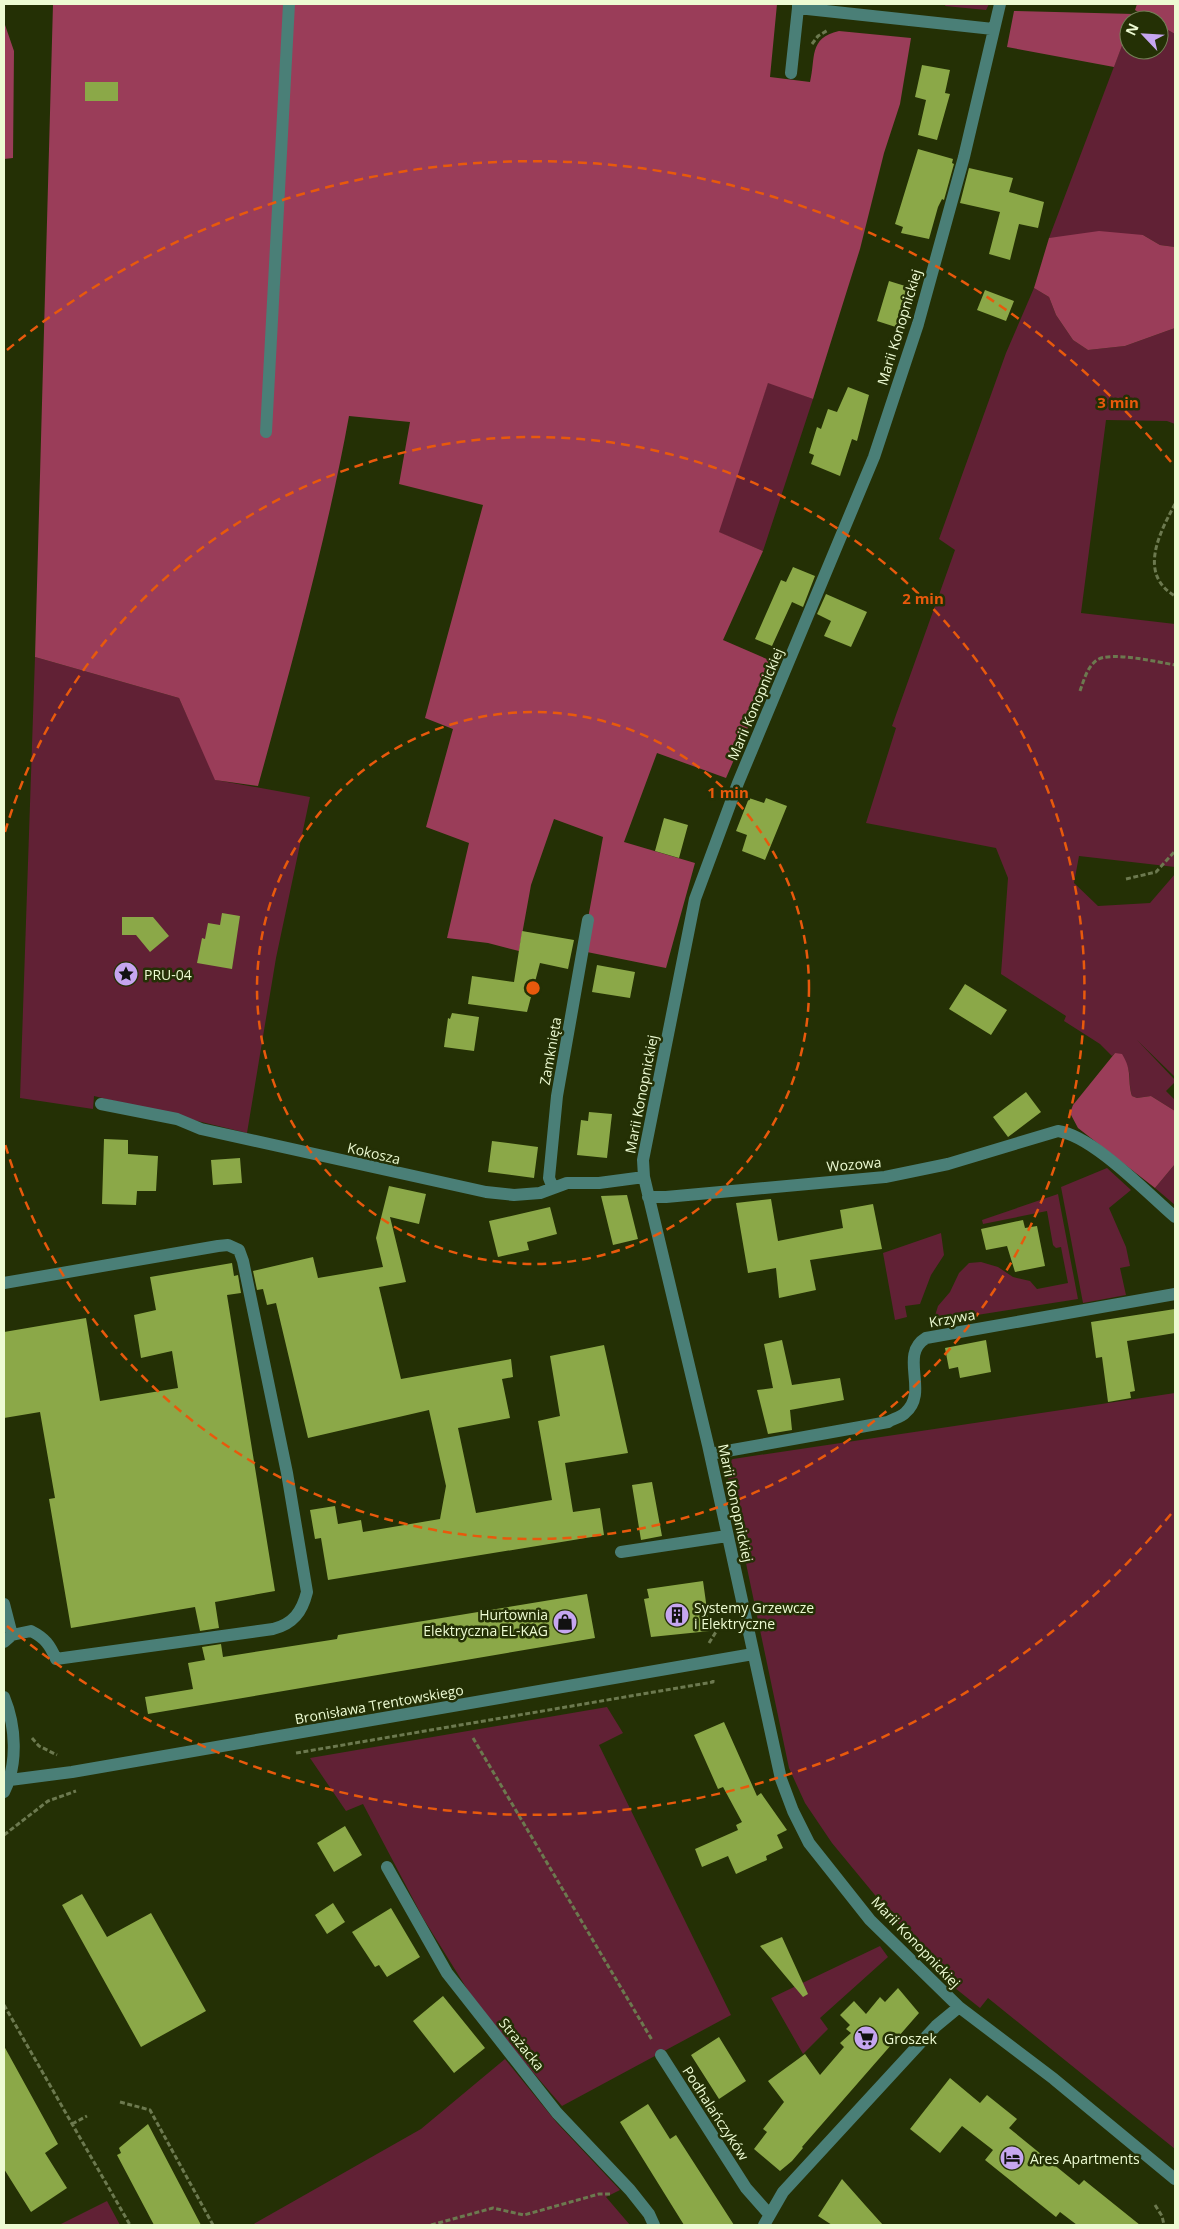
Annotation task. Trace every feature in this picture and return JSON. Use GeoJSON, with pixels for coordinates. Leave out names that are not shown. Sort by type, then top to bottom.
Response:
{"type":"FeatureCollection","features":[{"type":"Feature","properties":{"kind":"street"},"geometry":{"type":"LineString","coordinates":[[266,432],[289,4]]}},
{"type":"Feature","properties":{"kind":"street","name":"Marii Konopnickiej"},"geometry":{"type":"LineString","coordinates":[[1000,4],[964,157],[918,324],[874,457],[738,783],[695,899],[643,1160],[644,1177],[710,1454],[781,1780],[793,1811],[809,1843],[870,1920],[959,2007],[1054,2079],[1175,2180]]}},
{"type":"Feature","properties":{"kind":"street"},"geometry":{"type":"LineString","coordinates":[[791,73],[798,6],[993,29]]}},
{"type":"Feature","properties":{"kind":"street","name":"Zamknięta"},"geometry":{"type":"LineString","coordinates":[[553,1188],[549,1178],[557,1096],[588,920]]}},
{"type":"Feature","properties":{"kind":"street","name":"Kokosza"},"geometry":{"type":"LineString","coordinates":[[101,1104],[177,1119],[200,1129],[254,1142],[486,1192],[514,1195],[540,1193],[567,1183],[599,1183],[644,1177]]}},
{"type":"Feature","properties":{"kind":"street","name":"Wozowa"},"geometry":{"type":"LineString","coordinates":[[648,1196],[666,1197],[886,1177],[948,1164],[1058,1131],[1068,1132],[1089,1142],[1175,1217]]}},
{"type":"Feature","properties":{"kind":"street"},"geometry":{"type":"LineString","coordinates":[[4,1284],[218,1246],[228,1245],[239,1250],[244,1261],[287,1473],[307,1592],[300,1612],[286,1626],[56,1660],[50,1645],[43,1637],[31,1631],[8,1639],[4,1604]]}},
{"type":"Feature","properties":{"kind":"street","name":"Krzywa"},"geometry":{"type":"LineString","coordinates":[[710,1454],[888,1422],[905,1413],[915,1399],[916,1383],[913,1358],[915,1348],[926,1338],[1175,1294]]}},
{"type":"Feature","properties":{"kind":"street"},"geometry":{"type":"LineString","coordinates":[[621,1552],[727,1536]]}},
{"type":"Feature","properties":{"kind":"street","name":"Bronisława Trentowskiego"},"geometry":{"type":"LineString","coordinates":[[10,1780],[72,1772],[753,1654]]}},
{"type":"Feature","properties":{"kind":"street"},"geometry":{"type":"LineString","coordinates":[[4,1698],[11,1725],[14,1757],[10,1780],[4,1792]]}},
{"type":"Feature","properties":{"kind":"street","name":"Strażacka"},"geometry":{"type":"LineString","coordinates":[[387,1867],[447,1973],[557,2112],[630,2190],[649,2214],[654,2225]]}},
{"type":"Feature","properties":{"kind":"street"},"geometry":{"type":"LineString","coordinates":[[767,2220],[783,2192],[936,2026],[959,2007]]}},
{"type":"Feature","properties":{"kind":"street","name":"Podhalańczyków"},"geometry":{"type":"LineString","coordinates":[[661,2055],[767,2220]]}},
{"type":"Feature","properties":{"kind":"path"},"geometry":{"type":"LineString","coordinates":[[810,52],[812,43],[818,36],[833,28]]}},
{"type":"Feature","properties":{"kind":"path"},"geometry":{"type":"LineString","coordinates":[[1175,504],[1166,521],[1154,554],[1155,572],[1159,584],[1175,596]]}},
{"type":"Feature","properties":{"kind":"path"},"geometry":{"type":"LineString","coordinates":[[1080,690],[1088,669],[1098,659],[1110,656],[1175,665]]}},
{"type":"Feature","properties":{"kind":"path"},"geometry":{"type":"LineString","coordinates":[[1126,879],[1156,872],[1175,851]]}},
{"type":"Feature","properties":{"kind":"path"},"geometry":{"type":"LineString","coordinates":[[707,1646],[719,1627],[730,1630]]}},
{"type":"Feature","properties":{"kind":"path"},"geometry":{"type":"LineString","coordinates":[[11,1725],[28,1719],[32,1738],[39,1746],[54,1755],[62,1754]]}},
{"type":"Feature","properties":{"kind":"path"},"geometry":{"type":"LineString","coordinates":[[473,1738],[661,2055]]}},
{"type":"Feature","properties":{"kind":"path"},"geometry":{"type":"LineString","coordinates":[[4,1835],[48,1801],[74,1792]]}},
{"type":"Feature","properties":{"kind":"path"},"geometry":{"type":"LineString","coordinates":[[4,2005],[130,2225]]}},
{"type":"Feature","properties":{"kind":"path"},"geometry":{"type":"LineString","coordinates":[[120,2102],[150,2110],[213,2225]]}},
{"type":"Feature","properties":{"kind":"path"},"geometry":{"type":"LineString","coordinates":[[72,2124],[87,2116]]}},
{"type":"Feature","properties":{"kind":"path"},"geometry":{"type":"LineString","coordinates":[[431,2225],[493,2208],[524,2215],[599,2194],[616,2194],[630,2190]]}},
{"type":"Feature","properties":{"kind":"path"},"geometry":{"type":"LineString","coordinates":[[1156,2205],[1164,2225]]}},
{"type":"Feature","properties":{"kind":"shaded area"},"geometry":{"type":"Polygon","coordinates":[[[53,4],[777,4],[770,77],[810,82],[815,50],[822,39],[829,34],[839,31],[911,38],[900,104],[884,153],[860,249],[813,399],[768,383],[719,532],[763,551],[723,640],[776,663],[726,778],[657,753],[624,842],[695,863],[666,968],[582,951],[603,837],[554,819],[531,885],[519,951],[488,943],[447,938],[469,843],[426,827],[453,729],[425,718],[483,505],[399,484],[410,422],[349,416],[319,556],[258,786],[215,780],[179,698],[35,657],[53,4]]]}},
{"type":"Feature","properties":{"kind":"shaded area"},"geometry":{"type":"Polygon","coordinates":[[[946,4],[989,4],[986,10],[945,6],[946,4]]]}},
{"type":"Feature","properties":{"kind":"shaded area"},"geometry":{"type":"Polygon","coordinates":[[[1137,4],[1175,4],[1175,34],[1169,31],[1169,10],[1135,10],[1137,4]]]}},
{"type":"Feature","properties":{"kind":"shaded area"},"geometry":{"type":"Polygon","coordinates":[[[1014,11],[1119,14],[1119,54],[1114,67],[1007,47],[1014,11]]]}},
{"type":"Feature","properties":{"kind":"shaded area"},"geometry":{"type":"Polygon","coordinates":[[[4,22],[14,51],[13,158],[4,159],[4,22]]]}},
{"type":"Feature","properties":{"kind":"shaded area"},"geometry":{"type":"Polygon","coordinates":[[[1169,31],[1175,34],[1175,247],[1160,245],[1143,235],[1049,238],[1119,53],[1119,60],[1169,60],[1169,31]]]}},
{"type":"Feature","properties":{"kind":"shaded area"},"geometry":{"type":"Polygon","coordinates":[[[1099,231],[1143,235],[1160,245],[1175,247],[1175,328],[1125,346],[1088,350],[1073,340],[1056,315],[1049,297],[1034,288],[1049,238],[1099,231]]]}},
{"type":"Feature","properties":{"kind":"shaded area"},"geometry":{"type":"Polygon","coordinates":[[[1034,288],[1049,297],[1056,315],[1073,340],[1088,350],[1125,346],[1175,328],[1175,424],[1167,421],[1106,420],[1081,613],[1175,624],[1175,867],[1079,856],[1074,883],[1098,906],[1150,903],[1175,874],[1175,1077],[1137,1040],[1175,1080],[1175,1084],[1166,1091],[1175,1100],[1175,1111],[1151,1096],[1137,1098],[1132,1096],[1128,1068],[1122,1059],[1115,1053],[1112,1056],[1100,1044],[1064,1021],[1066,1016],[1001,974],[1008,878],[996,848],[866,823],[896,728],[892,726],[955,550],[939,539],[1006,353],[1034,288]]]}},
{"type":"Feature","properties":{"kind":"shaded area"},"geometry":{"type":"Polygon","coordinates":[[[768,382],[813,399],[763,551],[718,532],[768,382]]]}},
{"type":"Feature","properties":{"kind":"shaded area"},"geometry":{"type":"Polygon","coordinates":[[[35,657],[179,698],[216,780],[310,797],[276,958],[247,1133],[94,1096],[93,1109],[20,1098],[35,657]]]}},
{"type":"Feature","properties":{"kind":"shaded area"},"geometry":{"type":"Polygon","coordinates":[[[1115,1053],[1122,1054],[1125,1060],[1129,1071],[1132,1096],[1137,1098],[1151,1096],[1175,1111],[1175,1164],[1155,1188],[1078,1128],[1070,1113],[1073,1105],[1115,1053]]]}},
{"type":"Feature","properties":{"kind":"shaded area"},"geometry":{"type":"Polygon","coordinates":[[[1175,1164],[1175,1205],[1155,1188],[1175,1164]]]}},
{"type":"Feature","properties":{"kind":"shaded area"},"geometry":{"type":"Polygon","coordinates":[[[1107,1168],[1131,1190],[1109,1208],[1126,1247],[1130,1266],[1120,1268],[1126,1295],[1083,1303],[1061,1187],[1107,1168]]]}},
{"type":"Feature","properties":{"kind":"shaded area"},"geometry":{"type":"Polygon","coordinates":[[[1058,1194],[1078,1299],[933,1322],[938,1306],[950,1292],[959,1273],[969,1263],[981,1262],[998,1267],[1013,1277],[1030,1281],[1037,1289],[1068,1283],[1061,1247],[1056,1248],[1053,1245],[1047,1211],[983,1224],[982,1220],[1058,1194]]]}},
{"type":"Feature","properties":{"kind":"shaded area"},"geometry":{"type":"Polygon","coordinates":[[[941,1233],[944,1255],[931,1275],[920,1304],[905,1306],[907,1317],[895,1320],[883,1253],[941,1233]]]}},
{"type":"Feature","properties":{"kind":"shaded area"},"geometry":{"type":"Polygon","coordinates":[[[1175,1393],[1175,2149],[988,1998],[980,2008],[945,1980],[832,1843],[805,1803],[789,1768],[726,1468],[729,1461],[733,1459],[1175,1393]]]}},
{"type":"Feature","properties":{"kind":"shaded area"},"geometry":{"type":"Polygon","coordinates":[[[607,1707],[623,1733],[599,1745],[731,2015],[562,2106],[482,2013],[423,1918],[363,1804],[346,1811],[310,1758],[607,1707]]]}},
{"type":"Feature","properties":{"kind":"shaded area"},"geometry":{"type":"Polygon","coordinates":[[[880,1946],[888,1957],[820,2018],[828,2029],[803,2054],[771,1998],[880,1946]]]}},
{"type":"Feature","properties":{"kind":"shaded area"},"geometry":{"type":"Polygon","coordinates":[[[505,2059],[557,2123],[620,2190],[606,2197],[630,2225],[252,2225],[421,2129],[505,2059]]]}},
{"type":"Feature","properties":{"kind":"shaded area"},"geometry":{"type":"Polygon","coordinates":[[[107,2201],[120,2225],[59,2225],[107,2201]]]}},
{"type":"Feature","properties":{"kind":"building"},"geometry":{"type":"Polygon","coordinates":[[[922,65],[950,70],[945,93],[950,94],[937,140],[918,135],[926,100],[915,97],[922,65]]]}},
{"type":"Feature","properties":{"kind":"building"},"geometry":{"type":"Polygon","coordinates":[[[85,82],[118,82],[118,101],[85,101],[85,82]]]}},
{"type":"Feature","properties":{"kind":"building"},"geometry":{"type":"Polygon","coordinates":[[[918,149],[953,159],[952,163],[954,164],[944,200],[942,199],[938,207],[929,239],[901,233],[903,227],[895,224],[918,149]]]}},
{"type":"Feature","properties":{"kind":"building"},"geometry":{"type":"Polygon","coordinates":[[[969,168],[1013,178],[1009,192],[1044,202],[1038,228],[1019,224],[1010,260],[989,254],[1000,212],[960,203],[969,168]]]}},
{"type":"Feature","properties":{"kind":"building"},"geometry":{"type":"Polygon","coordinates":[[[889,281],[915,289],[902,329],[877,321],[889,281]]]}},
{"type":"Feature","properties":{"kind":"building"},"geometry":{"type":"Polygon","coordinates":[[[985,290],[1014,301],[1006,321],[977,310],[985,290]]]}},
{"type":"Feature","properties":{"kind":"building"},"geometry":{"type":"Polygon","coordinates":[[[848,387],[869,395],[857,441],[852,439],[840,476],[811,464],[814,455],[809,453],[817,427],[821,429],[828,409],[837,412],[848,387]]]}},
{"type":"Feature","properties":{"kind":"building"},"geometry":{"type":"Polygon","coordinates":[[[793,567],[815,576],[803,607],[792,602],[772,646],[755,639],[781,580],[786,582],[793,567]]]}},
{"type":"Feature","properties":{"kind":"building"},"geometry":{"type":"Polygon","coordinates":[[[826,594],[867,612],[851,647],[824,636],[831,621],[817,614],[826,594]]]}},
{"type":"Feature","properties":{"kind":"building"},"geometry":{"type":"Polygon","coordinates":[[[749,798],[764,803],[766,798],[787,806],[765,860],[742,851],[747,835],[736,831],[749,798]]]}},
{"type":"Feature","properties":{"kind":"building"},"geometry":{"type":"Polygon","coordinates":[[[664,818],[688,825],[679,858],[655,851],[664,818]]]}},
{"type":"Feature","properties":{"kind":"building"},"geometry":{"type":"Polygon","coordinates":[[[222,913],[240,916],[232,969],[197,963],[202,938],[205,939],[208,923],[220,925],[222,913]]]}},
{"type":"Feature","properties":{"kind":"building"},"geometry":{"type":"Polygon","coordinates":[[[122,917],[153,917],[169,936],[150,952],[136,935],[122,935],[122,917]]]}},
{"type":"Feature","properties":{"kind":"building"},"geometry":{"type":"Polygon","coordinates":[[[522,931],[574,940],[568,969],[540,963],[527,1012],[468,1004],[472,976],[514,982],[522,931]]]}},
{"type":"Feature","properties":{"kind":"building"},"geometry":{"type":"Polygon","coordinates":[[[597,965],[635,972],[630,998],[592,992],[597,965]]]}},
{"type":"Feature","properties":{"kind":"building"},"geometry":{"type":"Polygon","coordinates":[[[965,984],[1007,1010],[991,1035],[949,1009],[965,984]]]}},
{"type":"Feature","properties":{"kind":"building"},"geometry":{"type":"Polygon","coordinates":[[[452,1013],[479,1017],[474,1051],[444,1047],[448,1018],[450,1019],[452,1013]]]}},
{"type":"Feature","properties":{"kind":"building"},"geometry":{"type":"Polygon","coordinates":[[[1026,1092],[1041,1112],[1008,1137],[993,1117],[1026,1092]]]}},
{"type":"Feature","properties":{"kind":"building"},"geometry":{"type":"Polygon","coordinates":[[[589,1112],[612,1114],[607,1158],[577,1155],[581,1120],[588,1121],[589,1112]]]}},
{"type":"Feature","properties":{"kind":"building"},"geometry":{"type":"Polygon","coordinates":[[[104,1139],[128,1140],[128,1154],[158,1156],[156,1191],[137,1191],[136,1205],[102,1204],[104,1139]]]}},
{"type":"Feature","properties":{"kind":"building"},"geometry":{"type":"Polygon","coordinates":[[[492,1141],[538,1147],[534,1178],[488,1172],[492,1141]]]}},
{"type":"Feature","properties":{"kind":"building"},"geometry":{"type":"Polygon","coordinates":[[[240,1158],[242,1183],[213,1185],[211,1160],[240,1158]]]}},
{"type":"Feature","properties":{"kind":"building"},"geometry":{"type":"Polygon","coordinates":[[[389,1186],[426,1194],[419,1224],[390,1217],[406,1282],[379,1287],[401,1379],[511,1359],[513,1377],[502,1379],[510,1418],[458,1428],[476,1513],[552,1500],[538,1421],[560,1416],[550,1356],[604,1345],[628,1453],[565,1463],[573,1512],[600,1508],[604,1535],[328,1580],[321,1538],[315,1539],[310,1510],[335,1506],[338,1524],[361,1520],[363,1532],[440,1519],[446,1486],[429,1410],[308,1438],[276,1303],[267,1305],[263,1289],[257,1290],[253,1271],[313,1257],[318,1278],[383,1267],[376,1238],[389,1186]]]}},
{"type":"Feature","properties":{"kind":"building"},"geometry":{"type":"Polygon","coordinates":[[[627,1195],[638,1239],[613,1245],[601,1196],[627,1195]]]}},
{"type":"Feature","properties":{"kind":"building"},"geometry":{"type":"Polygon","coordinates":[[[771,1199],[778,1241],[843,1228],[840,1210],[873,1204],[882,1249],[810,1260],[816,1290],[779,1298],[776,1268],[748,1273],[736,1203],[771,1199]]]}},
{"type":"Feature","properties":{"kind":"building"},"geometry":{"type":"Polygon","coordinates":[[[550,1207],[557,1234],[527,1242],[529,1250],[498,1257],[489,1221],[550,1207]]]}},
{"type":"Feature","properties":{"kind":"building"},"geometry":{"type":"Polygon","coordinates":[[[1023,1220],[1025,1228],[1037,1226],[1045,1266],[1015,1272],[1007,1246],[986,1250],[981,1229],[1023,1220]]]}},
{"type":"Feature","properties":{"kind":"building"},"geometry":{"type":"Polygon","coordinates":[[[232,1263],[234,1276],[238,1275],[241,1293],[227,1295],[275,1591],[215,1602],[219,1628],[200,1631],[195,1607],[71,1628],[49,1499],[55,1498],[40,1412],[4,1418],[4,1332],[86,1318],[100,1401],[178,1388],[172,1351],[141,1358],[134,1315],[156,1310],[150,1277],[232,1263]]]}},
{"type":"Feature","properties":{"kind":"building"},"geometry":{"type":"Polygon","coordinates":[[[1175,1309],[1175,1333],[1127,1341],[1135,1391],[1130,1392],[1131,1398],[1108,1402],[1102,1357],[1096,1358],[1091,1322],[1175,1309]]]}},
{"type":"Feature","properties":{"kind":"building"},"geometry":{"type":"Polygon","coordinates":[[[782,1340],[792,1385],[840,1378],[844,1400],[790,1410],[792,1430],[768,1434],[757,1390],[773,1388],[764,1344],[782,1340]]]}},
{"type":"Feature","properties":{"kind":"building"},"geometry":{"type":"Polygon","coordinates":[[[986,1340],[991,1372],[960,1378],[958,1367],[949,1369],[945,1348],[986,1340]]]}},
{"type":"Feature","properties":{"kind":"building"},"geometry":{"type":"Polygon","coordinates":[[[652,1482],[662,1536],[641,1540],[632,1485],[652,1482]]]}},
{"type":"Feature","properties":{"kind":"building","name":"Systemy Grzewcze i Elektryczne"},"geometry":{"type":"Polygon","coordinates":[[[703,1581],[710,1631],[651,1637],[644,1599],[649,1598],[647,1589],[703,1581]]]}},
{"type":"Feature","properties":{"kind":"building"},"geometry":{"type":"Polygon","coordinates":[[[587,1594],[595,1638],[148,1714],[145,1697],[193,1689],[188,1663],[205,1660],[202,1647],[221,1644],[223,1657],[337,1639],[338,1635],[587,1594]]]}},
{"type":"Feature","properties":{"kind":"building"},"geometry":{"type":"Polygon","coordinates":[[[724,1722],[757,1796],[761,1793],[787,1830],[777,1835],[783,1848],[766,1856],[767,1860],[736,1874],[728,1856],[702,1867],[695,1849],[738,1830],[736,1825],[742,1822],[723,1787],[718,1789],[694,1735],[724,1722]]]}},
{"type":"Feature","properties":{"kind":"building"},"geometry":{"type":"Polygon","coordinates":[[[345,1826],[362,1855],[334,1872],[317,1843],[345,1826]]]}},
{"type":"Feature","properties":{"kind":"building"},"geometry":{"type":"Polygon","coordinates":[[[82,1894],[107,1937],[151,1913],[206,2011],[141,2047],[62,1905],[82,1894]]]}},
{"type":"Feature","properties":{"kind":"building"},"geometry":{"type":"Polygon","coordinates":[[[333,1903],[345,1922],[327,1934],[315,1915],[333,1903]]]}},
{"type":"Feature","properties":{"kind":"building"},"geometry":{"type":"Polygon","coordinates":[[[391,1908],[420,1957],[387,1977],[379,1965],[375,1967],[352,1932],[391,1908]]]}},
{"type":"Feature","properties":{"kind":"building"},"geometry":{"type":"Polygon","coordinates":[[[782,1937],[808,1994],[803,1997],[760,1946],[782,1937]]]}},
{"type":"Feature","properties":{"kind":"building"},"geometry":{"type":"Polygon","coordinates":[[[898,1988],[919,2013],[802,2147],[792,2161],[780,2171],[754,2149],[767,2132],[763,2129],[784,2102],[768,2081],[805,2054],[820,2075],[844,2047],[840,2043],[851,2033],[846,2029],[850,2025],[840,2015],[854,2001],[866,2014],[880,1997],[885,2002],[898,1988]]]}},
{"type":"Feature","properties":{"kind":"building"},"geometry":{"type":"Polygon","coordinates":[[[443,1996],[485,2048],[454,2073],[413,2021],[443,1996]]]}},
{"type":"Feature","properties":{"kind":"building"},"geometry":{"type":"Polygon","coordinates":[[[719,2037],[746,2081],[719,2099],[691,2055],[719,2037]]]}},
{"type":"Feature","properties":{"kind":"building"},"geometry":{"type":"Polygon","coordinates":[[[4,2046],[58,2144],[45,2153],[67,2188],[31,2212],[4,2169],[4,2046]]]}},
{"type":"Feature","properties":{"kind":"building"},"geometry":{"type":"Polygon","coordinates":[[[950,2078],[980,2103],[987,2095],[1017,2119],[1009,2128],[1079,2185],[1084,2180],[1140,2225],[1077,2225],[1060,2212],[1056,2217],[985,2160],[993,2150],[962,2126],[940,2153],[910,2129],[950,2078]]]}},
{"type":"Feature","properties":{"kind":"building"},"geometry":{"type":"Polygon","coordinates":[[[648,2104],[670,2139],[676,2135],[734,2225],[684,2225],[620,2122],[648,2104]]]}},
{"type":"Feature","properties":{"kind":"building"},"geometry":{"type":"Polygon","coordinates":[[[148,2124],[201,2225],[154,2225],[117,2155],[121,2153],[119,2148],[148,2124]]]}},
{"type":"Feature","properties":{"kind":"building"},"geometry":{"type":"Polygon","coordinates":[[[842,2179],[883,2225],[832,2225],[818,2216],[842,2179]]]}},
{"type":"Feature","properties":{"kind":"place","name":"PRU-04"},"geometry":{"type":"Point","coordinates":[126,974]}},
{"type":"Feature","properties":{"kind":"place","name":"Systemy Grzewcze i Elektryczne"},"geometry":{"type":"Point","coordinates":[677,1615]}},
{"type":"Feature","properties":{"kind":"place","name":"Hurtownia Elektryczna EL-KAG"},"geometry":{"type":"Point","coordinates":[565,1622]}},
{"type":"Feature","properties":{"kind":"place","name":"Groszek"},"geometry":{"type":"Point","coordinates":[866,2038]}},
{"type":"Feature","properties":{"kind":"place","name":"Ares Apartments"},"geometry":{"type":"Point","coordinates":[1012,2158]}}]}
